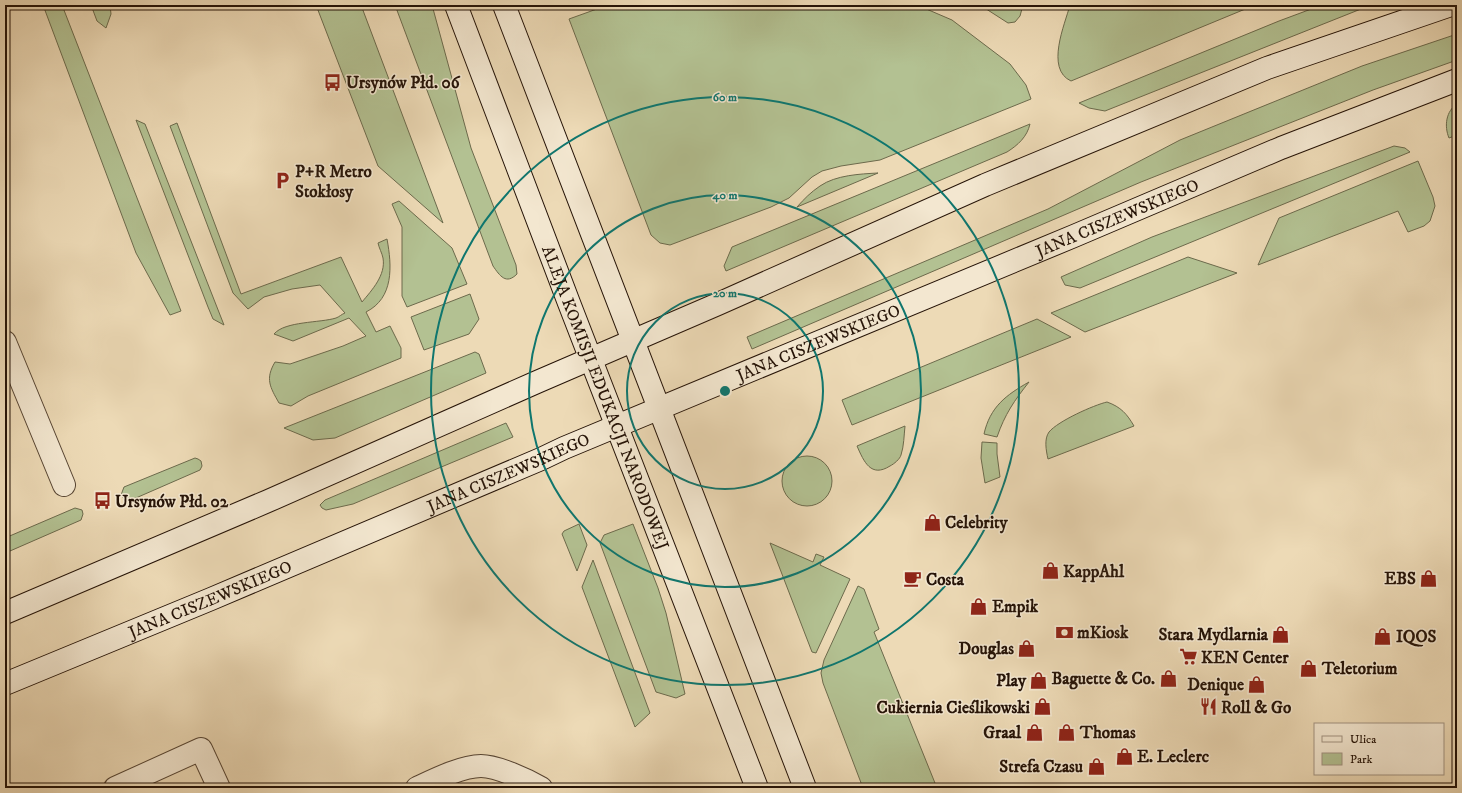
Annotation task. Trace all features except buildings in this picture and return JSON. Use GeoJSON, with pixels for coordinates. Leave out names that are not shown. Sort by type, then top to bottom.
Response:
{"type":"FeatureCollection","features":[{"type":"Feature","properties":{"kind":"street","name":"ALEJA KOMISJI EDUKACJI NARODOWEJ"},"geometry":{"type":"LineString","coordinates":[[456,5],[757,788]]}},
{"type":"Feature","properties":{"kind":"street"},"geometry":{"type":"LineString","coordinates":[[504,5],[804,788]]}},
{"type":"Feature","properties":{"kind":"street"},"geometry":{"type":"LineString","coordinates":[[5,613],[268,501],[1081,144],[1267,68],[1452,5]]}},
{"type":"Feature","properties":{"kind":"street","name":"JANA CISZEWSKIEGO"},"geometry":{"type":"LineString","coordinates":[[5,684],[211,599],[618,426],[1281,148],[1457,80]]}},
{"type":"Feature","properties":{"kind":"street"},"geometry":{"type":"LineString","coordinates":[[5,342],[64,485]]}},
{"type":"Feature","properties":{"kind":"street"},"geometry":{"type":"LineString","coordinates":[[115,788],[201,749],[219,788]]}},
{"type":"Feature","properties":{"kind":"street"},"geometry":{"type":"LineString","coordinates":[[417,788],[448,774],[479,765],[506,772],[529,781],[541,788]]}},
{"type":"Feature","properties":{"kind":"green space"},"geometry":{"type":"Polygon","coordinates":[[[43,5],[62,5],[181,311],[170,315],[136,253],[43,5]]]}},
{"type":"Feature","properties":{"kind":"green space"},"geometry":{"type":"Polygon","coordinates":[[[91,5],[110,5],[111,14],[106,28],[97,21],[91,5]]]}},
{"type":"Feature","properties":{"kind":"green space"},"geometry":{"type":"Polygon","coordinates":[[[316,5],[361,5],[443,223],[378,166],[316,5]]]}},
{"type":"Feature","properties":{"kind":"green space"},"geometry":{"type":"Polygon","coordinates":[[[395,5],[432,5],[471,148],[516,265],[517,274],[510,279],[506,279],[501,276],[493,266],[395,5]]]}},
{"type":"Feature","properties":{"kind":"green space"},"geometry":{"type":"Polygon","coordinates":[[[608,5],[917,5],[952,20],[1010,64],[1026,85],[1031,99],[880,160],[841,166],[822,171],[812,177],[789,198],[771,207],[670,245],[660,243],[651,235],[569,19],[608,5]]]}},
{"type":"Feature","properties":{"kind":"green space"},"geometry":{"type":"Polygon","coordinates":[[[980,5],[1023,5],[1020,16],[1015,22],[1008,23],[980,5]]]}},
{"type":"Feature","properties":{"kind":"green space"},"geometry":{"type":"Polygon","coordinates":[[[1070,5],[1255,5],[1071,81],[1063,75],[1059,67],[1058,57],[1061,34],[1070,5]]]}},
{"type":"Feature","properties":{"kind":"green space"},"geometry":{"type":"Polygon","coordinates":[[[1322,5],[1371,5],[1105,111],[1089,108],[1079,103],[1279,21],[1322,5]]]}},
{"type":"Feature","properties":{"kind":"green space"},"geometry":{"type":"Polygon","coordinates":[[[1457,34],[1457,60],[1373,90],[1141,182],[752,349],[747,337],[1048,209],[1180,140],[1362,66],[1457,34]]]}},
{"type":"Feature","properties":{"kind":"green space"},"geometry":{"type":"Polygon","coordinates":[[[1457,104],[1457,135],[1449,138],[1446,124],[1447,119],[1450,111],[1457,104]]]}},
{"type":"Feature","properties":{"kind":"green space"},"geometry":{"type":"Polygon","coordinates":[[[136,120],[145,124],[224,325],[213,319],[136,120]]]}},
{"type":"Feature","properties":{"kind":"green space"},"geometry":{"type":"Polygon","coordinates":[[[177,123],[241,294],[341,257],[362,302],[374,287],[380,276],[383,258],[378,243],[387,239],[390,260],[389,280],[382,298],[375,306],[366,312],[376,332],[390,326],[401,348],[401,358],[308,396],[291,406],[279,403],[271,387],[269,378],[275,362],[290,364],[343,346],[366,336],[349,318],[293,341],[274,334],[286,327],[303,323],[329,320],[337,318],[345,313],[320,285],[292,289],[264,297],[248,309],[233,293],[170,126],[177,123]]]}},
{"type":"Feature","properties":{"kind":"green space"},"geometry":{"type":"Polygon","coordinates":[[[1030,124],[1027,133],[1022,140],[1007,152],[726,271],[724,266],[732,247],[1030,124]]]}},
{"type":"Feature","properties":{"kind":"green space"},"geometry":{"type":"Polygon","coordinates":[[[1394,146],[1405,148],[1410,152],[1080,288],[1065,285],[1061,277],[1152,237],[1394,146]]]}},
{"type":"Feature","properties":{"kind":"green space"},"geometry":{"type":"Polygon","coordinates":[[[1418,161],[1433,197],[1435,206],[1430,221],[1424,226],[1408,232],[1398,211],[1258,265],[1279,218],[1418,161]]]}},
{"type":"Feature","properties":{"kind":"green space"},"geometry":{"type":"Polygon","coordinates":[[[878,173],[797,207],[805,198],[820,186],[833,179],[878,173]]]}},
{"type":"Feature","properties":{"kind":"green space"},"geometry":{"type":"Polygon","coordinates":[[[399,201],[452,248],[467,284],[407,307],[402,296],[402,227],[392,204],[399,201]]]}},
{"type":"Feature","properties":{"kind":"green space"},"geometry":{"type":"Polygon","coordinates":[[[1188,257],[1237,273],[1085,332],[1051,313],[1188,257]]]}},
{"type":"Feature","properties":{"kind":"green space"},"geometry":{"type":"Polygon","coordinates":[[[470,294],[479,319],[469,334],[424,350],[411,317],[470,294]]]}},
{"type":"Feature","properties":{"kind":"green space"},"geometry":{"type":"Polygon","coordinates":[[[1037,319],[1071,337],[852,425],[842,400],[1037,319]]]}},
{"type":"Feature","properties":{"kind":"green space"},"geometry":{"type":"Polygon","coordinates":[[[475,352],[479,354],[486,373],[335,438],[313,440],[284,428],[475,352]]]}},
{"type":"Feature","properties":{"kind":"green space"},"geometry":{"type":"Polygon","coordinates":[[[1029,382],[1010,408],[997,437],[984,434],[990,416],[1000,403],[1006,397],[1029,382]]]}},
{"type":"Feature","properties":{"kind":"green space"},"geometry":{"type":"Polygon","coordinates":[[[1107,402],[1123,411],[1134,426],[1048,459],[1046,441],[1049,432],[1060,423],[1076,414],[1107,402]]]}},
{"type":"Feature","properties":{"kind":"green space"},"geometry":{"type":"Polygon","coordinates":[[[506,423],[513,437],[353,504],[326,510],[320,505],[325,500],[506,423]]]}},
{"type":"Feature","properties":{"kind":"green space"},"geometry":{"type":"Polygon","coordinates":[[[905,426],[903,448],[898,460],[892,465],[883,469],[873,469],[869,466],[862,458],[857,446],[905,426]]]}},
{"type":"Feature","properties":{"kind":"green space"},"geometry":{"type":"Polygon","coordinates":[[[982,442],[997,443],[1000,477],[985,483],[981,458],[982,442]]]}},
{"type":"Feature","properties":{"kind":"green space"},"geometry":{"type":"Polygon","coordinates":[[[802,456],[812,456],[825,463],[832,476],[832,486],[825,499],[812,506],[802,506],[793,502],[786,495],[782,486],[782,476],[786,467],[793,460],[802,456]]]}},
{"type":"Feature","properties":{"kind":"green space"},"geometry":{"type":"Polygon","coordinates":[[[195,458],[201,461],[202,466],[200,470],[129,501],[124,499],[121,495],[124,487],[195,458]]]}},
{"type":"Feature","properties":{"kind":"green space"},"geometry":{"type":"Polygon","coordinates":[[[75,508],[82,510],[83,514],[81,520],[10,551],[5,549],[5,538],[75,508]]]}},
{"type":"Feature","properties":{"kind":"green space"},"geometry":{"type":"Polygon","coordinates":[[[579,524],[587,545],[577,571],[562,534],[564,531],[579,524]]]}},
{"type":"Feature","properties":{"kind":"green space"},"geometry":{"type":"Polygon","coordinates":[[[633,524],[666,613],[685,694],[676,698],[656,692],[600,543],[604,535],[633,524]]]}},
{"type":"Feature","properties":{"kind":"green space"},"geometry":{"type":"Polygon","coordinates":[[[770,543],[813,562],[816,554],[824,557],[820,565],[850,579],[816,653],[812,652],[770,543]]]}},
{"type":"Feature","properties":{"kind":"green space"},"geometry":{"type":"Polygon","coordinates":[[[593,560],[650,713],[635,727],[582,587],[593,560]]]}},
{"type":"Feature","properties":{"kind":"green space"},"geometry":{"type":"Polygon","coordinates":[[[858,586],[864,589],[879,629],[874,632],[937,788],[863,788],[823,683],[821,673],[824,660],[858,586]]]}},
{"type":"Feature","properties":{"kind":"place","name":"Ursynów Płd. 06"},"geometry":{"type":"Point","coordinates":[333,82]}},
{"type":"Feature","properties":{"kind":"place","name":"P+R Metro Stokłosy"},"geometry":{"type":"Point","coordinates":[282,181]}},
{"type":"Feature","properties":{"kind":"place","name":"Ursynów Płd. 02"},"geometry":{"type":"Point","coordinates":[102,501]}},
{"type":"Feature","properties":{"kind":"place","name":"Celebrity"},"geometry":{"type":"Point","coordinates":[932,522]}},
{"type":"Feature","properties":{"kind":"place","name":"KappAhl"},"geometry":{"type":"Point","coordinates":[1050,571]}},
{"type":"Feature","properties":{"kind":"place","name":"EBS"},"geometry":{"type":"Point","coordinates":[1429,578]}},
{"type":"Feature","properties":{"kind":"place","name":"Costa"},"geometry":{"type":"Point","coordinates":[913,579]}},
{"type":"Feature","properties":{"kind":"place","name":"Empik"},"geometry":{"type":"Point","coordinates":[979,606]}},
{"type":"Feature","properties":{"kind":"place","name":"mKiosk"},"geometry":{"type":"Point","coordinates":[1064,632]}},
{"type":"Feature","properties":{"kind":"place","name":"Stara Mydlarnia"},"geometry":{"type":"Point","coordinates":[1281,634]}},
{"type":"Feature","properties":{"kind":"place","name":"IQOS"},"geometry":{"type":"Point","coordinates":[1383,636]}},
{"type":"Feature","properties":{"kind":"place","name":"Douglas"},"geometry":{"type":"Point","coordinates":[1027,648]}},
{"type":"Feature","properties":{"kind":"place","name":"KEN Center"},"geometry":{"type":"Point","coordinates":[1188,657]}},
{"type":"Feature","properties":{"kind":"place","name":"Teletorium"},"geometry":{"type":"Point","coordinates":[1309,668]}},
{"type":"Feature","properties":{"kind":"place","name":"Baguette & Co."},"geometry":{"type":"Point","coordinates":[1168,678]}},
{"type":"Feature","properties":{"kind":"place","name":"Play"},"geometry":{"type":"Point","coordinates":[1039,680]}},
{"type":"Feature","properties":{"kind":"place","name":"Denique"},"geometry":{"type":"Point","coordinates":[1257,684]}},
{"type":"Feature","properties":{"kind":"place","name":"Cukiernia Cieślikowski"},"geometry":{"type":"Point","coordinates":[1043,707]}},
{"type":"Feature","properties":{"kind":"place","name":"Roll & Go"},"geometry":{"type":"Point","coordinates":[1208,707]}},
{"type":"Feature","properties":{"kind":"place","name":"Graal"},"geometry":{"type":"Point","coordinates":[1034,732]}},
{"type":"Feature","properties":{"kind":"place","name":"Thomas"},"geometry":{"type":"Point","coordinates":[1067,732]}},
{"type":"Feature","properties":{"kind":"place","name":"E. Leclerc"},"geometry":{"type":"Point","coordinates":[1124,756]}},
{"type":"Feature","properties":{"kind":"place","name":"Strefa Czasu"},"geometry":{"type":"Point","coordinates":[1096,766]}}]}
